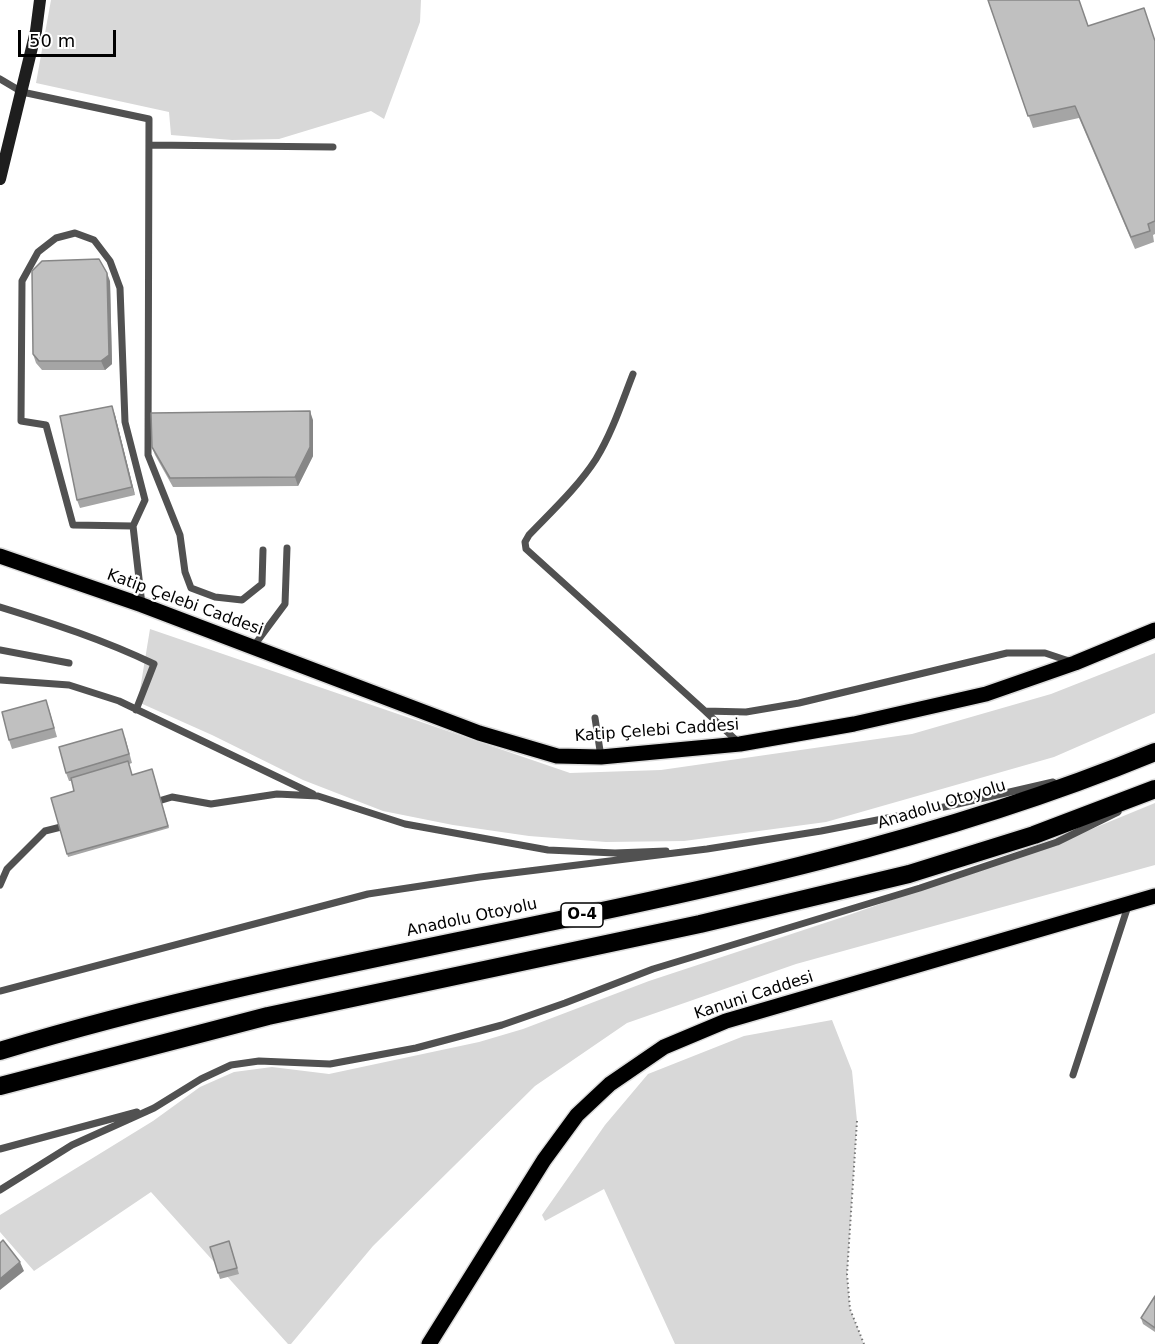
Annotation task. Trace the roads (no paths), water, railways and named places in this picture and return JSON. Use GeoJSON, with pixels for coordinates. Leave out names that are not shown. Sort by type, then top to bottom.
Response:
{"type":"FeatureCollection","features":[{"type":"Feature","properties":{"kind":"highway","name":"Anadolu Otoyolu"},"geometry":{"type":"LineString","coordinates":[[0,1050],[249,987],[654,901],[788,870],[986,815],[1155,752]]}},
{"type":"Feature","properties":{"kind":"highway","name":"O-4"},"geometry":{"type":"LineString","coordinates":[[0,1086],[268,1016],[700,924],[909,874],[1034,835],[1155,789]]}},
{"type":"Feature","properties":{"kind":"main road","name":"Katip Çelebi Caddesi"},"geometry":{"type":"LineString","coordinates":[[0,556],[142,605],[479,733],[557,756],[601,757],[740,744],[854,724],[986,694],[1076,663],[1155,630]]}},
{"type":"Feature","properties":{"kind":"main road","name":"Kanuni Caddesi"},"geometry":{"type":"LineString","coordinates":[[429,1344],[544,1160],[577,1115],[610,1084],[664,1047],[726,1020],[1155,896]]}},
{"type":"Feature","properties":{"kind":"street"},"geometry":{"type":"LineString","coordinates":[[0,179],[36,31],[40,0]]}},
{"type":"Feature","properties":{"kind":"lane"},"geometry":{"type":"LineString","coordinates":[[0,79],[22,92],[149,119],[148,455],[180,535],[185,572],[191,588],[215,597],[242,600],[262,584],[263,550]]}},
{"type":"Feature","properties":{"kind":"lane"},"geometry":{"type":"LineString","coordinates":[[149,145],[333,147]]}},
{"type":"Feature","properties":{"kind":"lane"},"geometry":{"type":"LineString","coordinates":[[133,526],[73,525],[46,425],[21,421],[22,281],[38,252],[56,238],[75,233],[94,240],[110,261],[120,288],[125,422],[145,500],[133,526],[142,605]]}},
{"type":"Feature","properties":{"kind":"lane"},"geometry":{"type":"LineString","coordinates":[[633,375],[595,460],[529,536],[525,542],[526,549],[740,744]]}},
{"type":"Feature","properties":{"kind":"lane"},"geometry":{"type":"LineString","coordinates":[[253,647],[285,604],[287,548]]}},
{"type":"Feature","properties":{"kind":"lane"},"geometry":{"type":"LineString","coordinates":[[0,607],[51,622],[154,664],[136,710]]}},
{"type":"Feature","properties":{"kind":"lane"},"geometry":{"type":"LineString","coordinates":[[0,650],[69,663]]}},
{"type":"Feature","properties":{"kind":"lane"},"geometry":{"type":"LineString","coordinates":[[705,711],[746,712],[799,704],[1007,653],[1045,653],[1076,663]]}},
{"type":"Feature","properties":{"kind":"lane"},"geometry":{"type":"LineString","coordinates":[[0,680],[69,684],[119,701],[318,796],[405,824],[548,850],[615,852],[707,849]]}},
{"type":"Feature","properties":{"kind":"lane"},"geometry":{"type":"LineString","coordinates":[[595,718],[601,757]]}},
{"type":"Feature","properties":{"kind":"lane"},"geometry":{"type":"LineString","coordinates":[[0,991],[368,894],[480,877],[707,849],[821,831],[949,806],[1122,765]]}},
{"type":"Feature","properties":{"kind":"lane"},"geometry":{"type":"LineString","coordinates":[[149,803],[172,797],[211,804],[277,794],[318,796]]}},
{"type":"Feature","properties":{"kind":"lane"},"geometry":{"type":"LineString","coordinates":[[0,1190],[72,1145],[154,1108],[201,1078],[231,1065],[259,1061],[330,1064],[416,1048],[502,1025],[653,969],[920,888],[1057,842],[1155,794]]}},
{"type":"Feature","properties":{"kind":"lane"},"geometry":{"type":"LineString","coordinates":[[0,885],[7,869],[45,831],[80,822]]}},
{"type":"Feature","properties":{"kind":"lane"},"geometry":{"type":"LineString","coordinates":[[1073,1075],[1129,903]]}},
{"type":"Feature","properties":{"kind":"lane"},"geometry":{"type":"LineString","coordinates":[[0,1149],[154,1108]]}}]}
